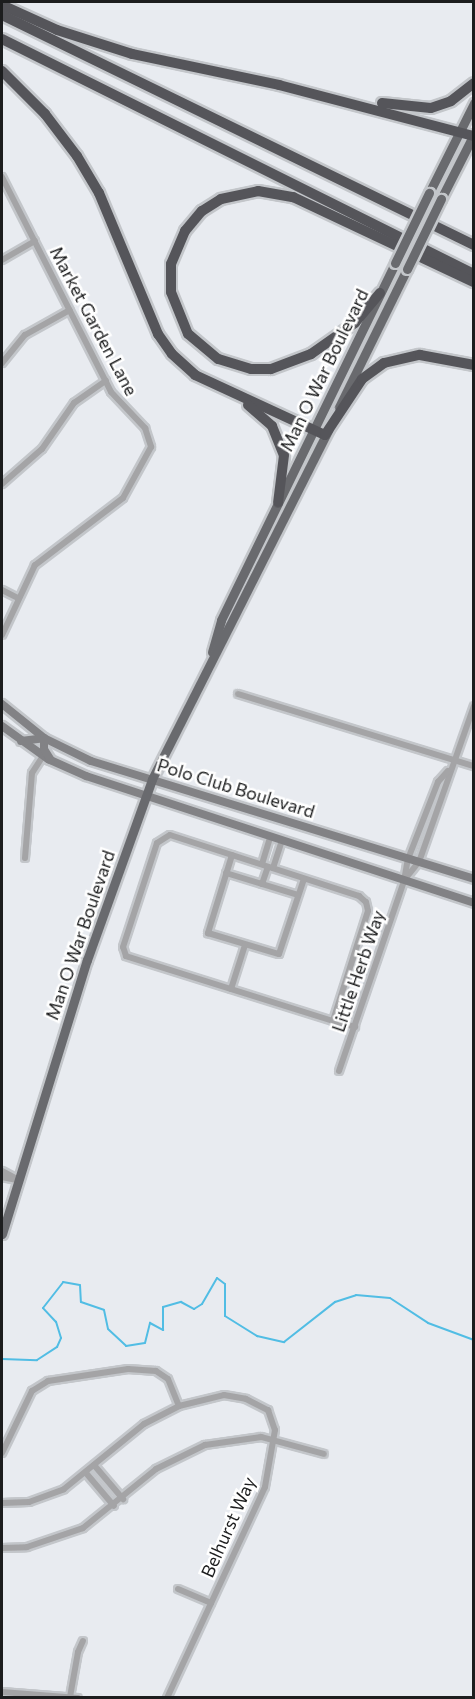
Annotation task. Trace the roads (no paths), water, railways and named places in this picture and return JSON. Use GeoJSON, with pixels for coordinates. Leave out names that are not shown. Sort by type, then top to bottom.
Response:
{"type":"FeatureCollection","features":[{"type":"Feature","properties":{"kind":"highway"},"geometry":{"type":"LineString","coordinates":[[2,5],[101,45],[436,123],[458,135],[473,135]]}},
{"type":"Feature","properties":{"kind":"highway"},"geometry":{"type":"LineString","coordinates":[[2,15],[474,245]]}},
{"type":"Feature","properties":{"kind":"highway"},"geometry":{"type":"LineString","coordinates":[[2,39],[474,274]]}},
{"type":"Feature","properties":{"kind":"highway"},"geometry":{"type":"LineString","coordinates":[[2,71],[45,114],[77,156],[99,193],[144,307],[172,354],[195,375],[325,435],[362,379],[384,363],[420,355],[474,365]]}},
{"type":"Feature","properties":{"kind":"highway"},"geometry":{"type":"LineString","coordinates":[[293,88],[419,109],[451,101],[474,83]]}},
{"type":"Feature","properties":{"kind":"highway"},"geometry":{"type":"LineString","coordinates":[[380,293],[355,322],[311,354],[271,369],[251,369],[218,359],[188,334],[171,292],[171,264],[185,231],[202,211],[221,199],[258,191],[293,197],[474,282]]}},
{"type":"Feature","properties":{"kind":"highway"},"geometry":{"type":"LineString","coordinates":[[223,388],[264,416],[279,440],[284,468],[278,503]]}},
{"type":"Feature","properties":{"kind":"main road","name":"Man O War Boulevard"},"geometry":{"type":"LineString","coordinates":[[2,1234],[87,960],[145,795],[212,654],[221,620],[474,103]]}},
{"type":"Feature","properties":{"kind":"main road","name":"Man O War Boulevard"},"geometry":{"type":"LineString","coordinates":[[212,654],[226,636],[473,135]]}},
{"type":"Feature","properties":{"kind":"street","name":"Market Garden Lane"},"geometry":{"type":"LineString","coordinates":[[2,177],[106,381],[120,405],[148,433],[150,453],[126,494],[41,558],[18,598],[2,634]]}},
{"type":"Feature","properties":{"kind":"street"},"geometry":{"type":"LineString","coordinates":[[2,260],[35,241]]}},
{"type":"Feature","properties":{"kind":"street"},"geometry":{"type":"LineString","coordinates":[[2,363],[25,335],[70,310]]}},
{"type":"Feature","properties":{"kind":"street"},"geometry":{"type":"LineString","coordinates":[[2,484],[42,449],[74,403],[106,381]]}},
{"type":"Feature","properties":{"kind":"street"},"geometry":{"type":"LineString","coordinates":[[2,590],[18,598]]}},
{"type":"Feature","properties":{"kind":"street"},"geometry":{"type":"LineString","coordinates":[[237,694],[474,766]]}},
{"type":"Feature","properties":{"kind":"street","name":"Polo Club Boulevard"},"geometry":{"type":"LineString","coordinates":[[2,704],[44,738],[91,760],[474,879]]}},
{"type":"Feature","properties":{"kind":"street"},"geometry":{"type":"LineString","coordinates":[[404,881],[419,862],[447,786],[452,759],[474,706]]}},
{"type":"Feature","properties":{"kind":"street","name":"Polo Club Boulevard"},"geometry":{"type":"LineString","coordinates":[[2,726],[52,762],[270,837],[474,903]]}},
{"type":"Feature","properties":{"kind":"street"},"geometry":{"type":"LineString","coordinates":[[21,741],[44,738],[44,749],[52,762]]}},
{"type":"Feature","properties":{"kind":"street"},"geometry":{"type":"LineString","coordinates":[[25,858],[32,773],[43,756]]}},
{"type":"Feature","properties":{"kind":"street"},"geometry":{"type":"LineString","coordinates":[[404,881],[408,858],[438,782],[448,771]]}},
{"type":"Feature","properties":{"kind":"street"},"geometry":{"type":"LineString","coordinates":[[333,1021],[368,911],[366,902],[268,866],[170,835],[162,838],[157,843],[123,947],[126,956],[333,1021],[355,1027]]}},
{"type":"Feature","properties":{"kind":"street"},"geometry":{"type":"LineString","coordinates":[[268,866],[270,837]]}},
{"type":"Feature","properties":{"kind":"street"},"geometry":{"type":"LineString","coordinates":[[262,884],[268,866],[282,841]]}},
{"type":"Feature","properties":{"kind":"street"},"geometry":{"type":"LineString","coordinates":[[232,855],[208,933],[279,954],[304,879]]}},
{"type":"Feature","properties":{"kind":"street"},"geometry":{"type":"LineString","coordinates":[[226,873],[298,895]]}},
{"type":"Feature","properties":{"kind":"street","name":"Little Herb Way"},"geometry":{"type":"LineString","coordinates":[[339,1071],[404,881]]}},
{"type":"Feature","properties":{"kind":"street"},"geometry":{"type":"LineString","coordinates":[[231,988],[244,945]]}},
{"type":"Feature","properties":{"kind":"street"},"geometry":{"type":"LineString","coordinates":[[2,1171],[19,1180]]}},
{"type":"Feature","properties":{"kind":"street"},"geometry":{"type":"LineString","coordinates":[[2,1177],[19,1180]]}},
{"type":"Feature","properties":{"kind":"street"},"geometry":{"type":"LineString","coordinates":[[2,1453],[32,1391],[48,1381],[128,1369],[156,1371],[168,1379],[179,1406]]}},
{"type":"Feature","properties":{"kind":"street","name":"Belhurst Way"},"geometry":{"type":"LineString","coordinates":[[2,1503],[41,1499],[86,1473],[144,1424],[179,1406],[224,1395],[246,1398],[268,1410],[273,1419],[275,1439],[265,1487],[167,1698]]}},
{"type":"Feature","properties":{"kind":"street"},"geometry":{"type":"LineString","coordinates":[[2,1548],[56,1540],[83,1528],[123,1499],[156,1469],[190,1450],[229,1440],[275,1439],[324,1454]]}},
{"type":"Feature","properties":{"kind":"street"},"geometry":{"type":"LineString","coordinates":[[94,1466],[123,1499]]}},
{"type":"Feature","properties":{"kind":"street"},"geometry":{"type":"LineString","coordinates":[[86,1473],[114,1506]]}},
{"type":"Feature","properties":{"kind":"street"},"geometry":{"type":"LineString","coordinates":[[178,1589],[211,1603]]}},
{"type":"Feature","properties":{"kind":"street"},"geometry":{"type":"LineString","coordinates":[[70,1697],[78,1652],[83,1641]]}},
{"type":"Feature","properties":{"kind":"street"},"geometry":{"type":"LineString","coordinates":[[2,1692],[78,1698]]}},
{"type":"Feature","properties":{"kind":"waterway"},"geometry":{"type":"LineString","coordinates":[[2,1359],[37,1360],[57,1347],[61,1338],[56,1322],[43,1308],[63,1282],[80,1285],[81,1302],[104,1310],[108,1329],[126,1346],[145,1343],[150,1323],[163,1330],[163,1307],[181,1302],[194,1309],[202,1304],[217,1278],[225,1284],[225,1316],[257,1336],[284,1342],[335,1302],[356,1295],[390,1298],[428,1323],[474,1340]]}},
{"type":"Feature","properties":{"kind":"waterway"},"geometry":{"type":"LineString","coordinates":[[474,1390],[474,1406]]}}]}
